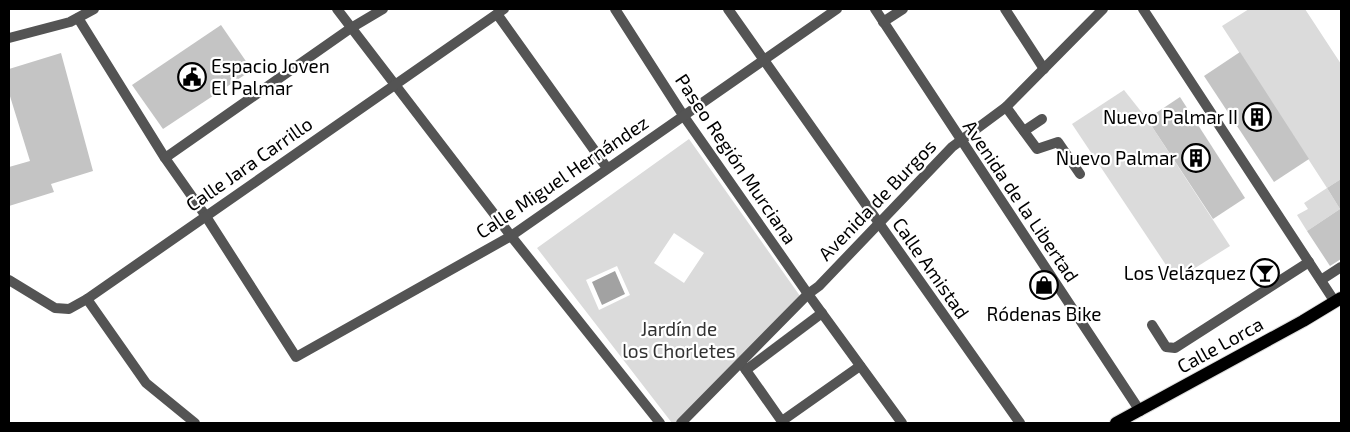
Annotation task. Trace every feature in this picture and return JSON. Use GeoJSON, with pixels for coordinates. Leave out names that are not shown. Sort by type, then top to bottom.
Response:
{"type":"FeatureCollection","features":[{"type":"Feature","properties":{"kind":"main road","name":"Calle Lorca"},"geometry":{"type":"LineString","coordinates":[[1116,423],[1338,300]]}},
{"type":"Feature","properties":{"kind":"street"},"geometry":{"type":"LineString","coordinates":[[9,38],[70,22],[94,9]]}},
{"type":"Feature","properties":{"kind":"street"},"geometry":{"type":"LineString","coordinates":[[337,9],[511,236],[660,423]]}},
{"type":"Feature","properties":{"kind":"street"},"geometry":{"type":"LineString","coordinates":[[165,158],[351,28],[383,9]]}},
{"type":"Feature","properties":{"kind":"street","name":"Paseo Región Murciana"},"geometry":{"type":"LineString","coordinates":[[615,9],[683,115],[860,366],[897,422]]}},
{"type":"Feature","properties":{"kind":"street","name":"Calle Amistad"},"geometry":{"type":"LineString","coordinates":[[728,9],[877,223],[1020,423]]}},
{"type":"Feature","properties":{"kind":"street","name":"Calle Miguel Hernández"},"geometry":{"type":"LineString","coordinates":[[205,215],[296,357],[511,236],[837,9]]}},
{"type":"Feature","properties":{"kind":"street","name":"Avenida de la Libertad"},"geometry":{"type":"LineString","coordinates":[[875,9],[1140,411]]}},
{"type":"Feature","properties":{"kind":"street"},"geometry":{"type":"LineString","coordinates":[[883,22],[903,9]]}},
{"type":"Feature","properties":{"kind":"street"},"geometry":{"type":"LineString","coordinates":[[1005,9],[1044,69]]}},
{"type":"Feature","properties":{"kind":"street","name":"Avenida de Burgos"},"geometry":{"type":"LineString","coordinates":[[681,423],[743,367],[808,294],[819,286],[877,223],[952,147],[1006,107],[1103,9]]}},
{"type":"Feature","properties":{"kind":"street"},"geometry":{"type":"LineString","coordinates":[[1143,9],[1321,280],[1338,300]]}},
{"type":"Feature","properties":{"kind":"street"},"geometry":{"type":"LineString","coordinates":[[500,11],[607,168]]}},
{"type":"Feature","properties":{"kind":"street","name":"Calle Jara Carrillo"},"geometry":{"type":"LineString","coordinates":[[9,280],[55,308],[69,309],[87,299],[500,11]]}},
{"type":"Feature","properties":{"kind":"street"},"geometry":{"type":"LineString","coordinates":[[78,18],[165,158],[205,215]]}},
{"type":"Feature","properties":{"kind":"street"},"geometry":{"type":"LineString","coordinates":[[1006,107],[1037,149],[1058,142],[1080,174]]}},
{"type":"Feature","properties":{"kind":"street"},"geometry":{"type":"LineString","coordinates":[[1024,131],[1042,118]]}},
{"type":"Feature","properties":{"kind":"street","name":"Calle Lorca"},"geometry":{"type":"LineString","coordinates":[[1152,325],[1166,347],[1175,348],[1309,262]]}},
{"type":"Feature","properties":{"kind":"street"},"geometry":{"type":"LineString","coordinates":[[1321,280],[1341,267]]}},
{"type":"Feature","properties":{"kind":"street"},"geometry":{"type":"LineString","coordinates":[[87,299],[146,383],[190,422]]}},
{"type":"Feature","properties":{"kind":"street"},"geometry":{"type":"LineString","coordinates":[[822,313],[743,367],[782,422],[860,366]]}},
{"type":"Feature","properties":{"kind":"green space"},"geometry":{"type":"Polygon","coordinates":[[[1249,9],[1305,9],[1341,64],[1341,179],[1327,188],[1222,26],[1249,9]]]}},
{"type":"Feature","properties":{"kind":"green space"},"geometry":{"type":"Polygon","coordinates":[[[1124,90],[1147,119],[1230,246],[1176,280],[1072,124],[1124,90]]]}},
{"type":"Feature","properties":{"kind":"green space","name":"Jardín de los Chorletes"},"geometry":{"type":"Polygon","coordinates":[[[689,139],[800,296],[675,423],[672,423],[537,248],[689,139]],[[674,233],[654,263],[684,283],[704,253],[674,233]],[[617,266],[586,280],[599,310],[630,295],[617,266]]]}},
{"type":"Feature","properties":{"kind":"green space"},"geometry":{"type":"Polygon","coordinates":[[[1327,188],[1340,209],[1307,231],[1297,215],[1308,209],[1304,203],[1327,188]]]}},
{"type":"Feature","properties":{"kind":"shaded area"},"geometry":{"type":"Polygon","coordinates":[[[615,271],[625,294],[602,305],[592,282],[615,271]]]}},
{"type":"Feature","properties":{"kind":"building","name":"Espacio Joven El Palmar"},"geometry":{"type":"Polygon","coordinates":[[[221,25],[252,70],[163,129],[132,85],[221,25]]]}},
{"type":"Feature","properties":{"kind":"building","name":"Nuevo Palmar II"},"geometry":{"type":"Polygon","coordinates":[[[1240,52],[1309,159],[1274,182],[1204,76],[1240,52]]]}},
{"type":"Feature","properties":{"kind":"building"},"geometry":{"type":"Polygon","coordinates":[[[61,53],[93,171],[51,184],[54,192],[9,206],[9,167],[30,161],[9,93],[9,69],[61,53]]]}},
{"type":"Feature","properties":{"kind":"building","name":"Nuevo Palmar"},"geometry":{"type":"Polygon","coordinates":[[[1180,97],[1245,198],[1213,219],[1147,119],[1180,97]]]}},
{"type":"Feature","properties":{"kind":"building"},"geometry":{"type":"Polygon","coordinates":[[[1341,179],[1341,259],[1330,266],[1307,231],[1340,209],[1327,188],[1341,179]]]}},
{"type":"Feature","properties":{"kind":"place","name":"Espacio Joven El Palmar"},"geometry":{"type":"Point","coordinates":[192,77]}},
{"type":"Feature","properties":{"kind":"place","name":"Nuevo Palmar II"},"geometry":{"type":"Point","coordinates":[1257,117]}},
{"type":"Feature","properties":{"kind":"place","name":"Nuevo Palmar"},"geometry":{"type":"Point","coordinates":[1196,158]}},
{"type":"Feature","properties":{"kind":"place","name":"Los Velázquez"},"geometry":{"type":"Point","coordinates":[1265,273]}},
{"type":"Feature","properties":{"kind":"place","name":"Ródenas Bike"},"geometry":{"type":"Point","coordinates":[1044,285]}}]}
